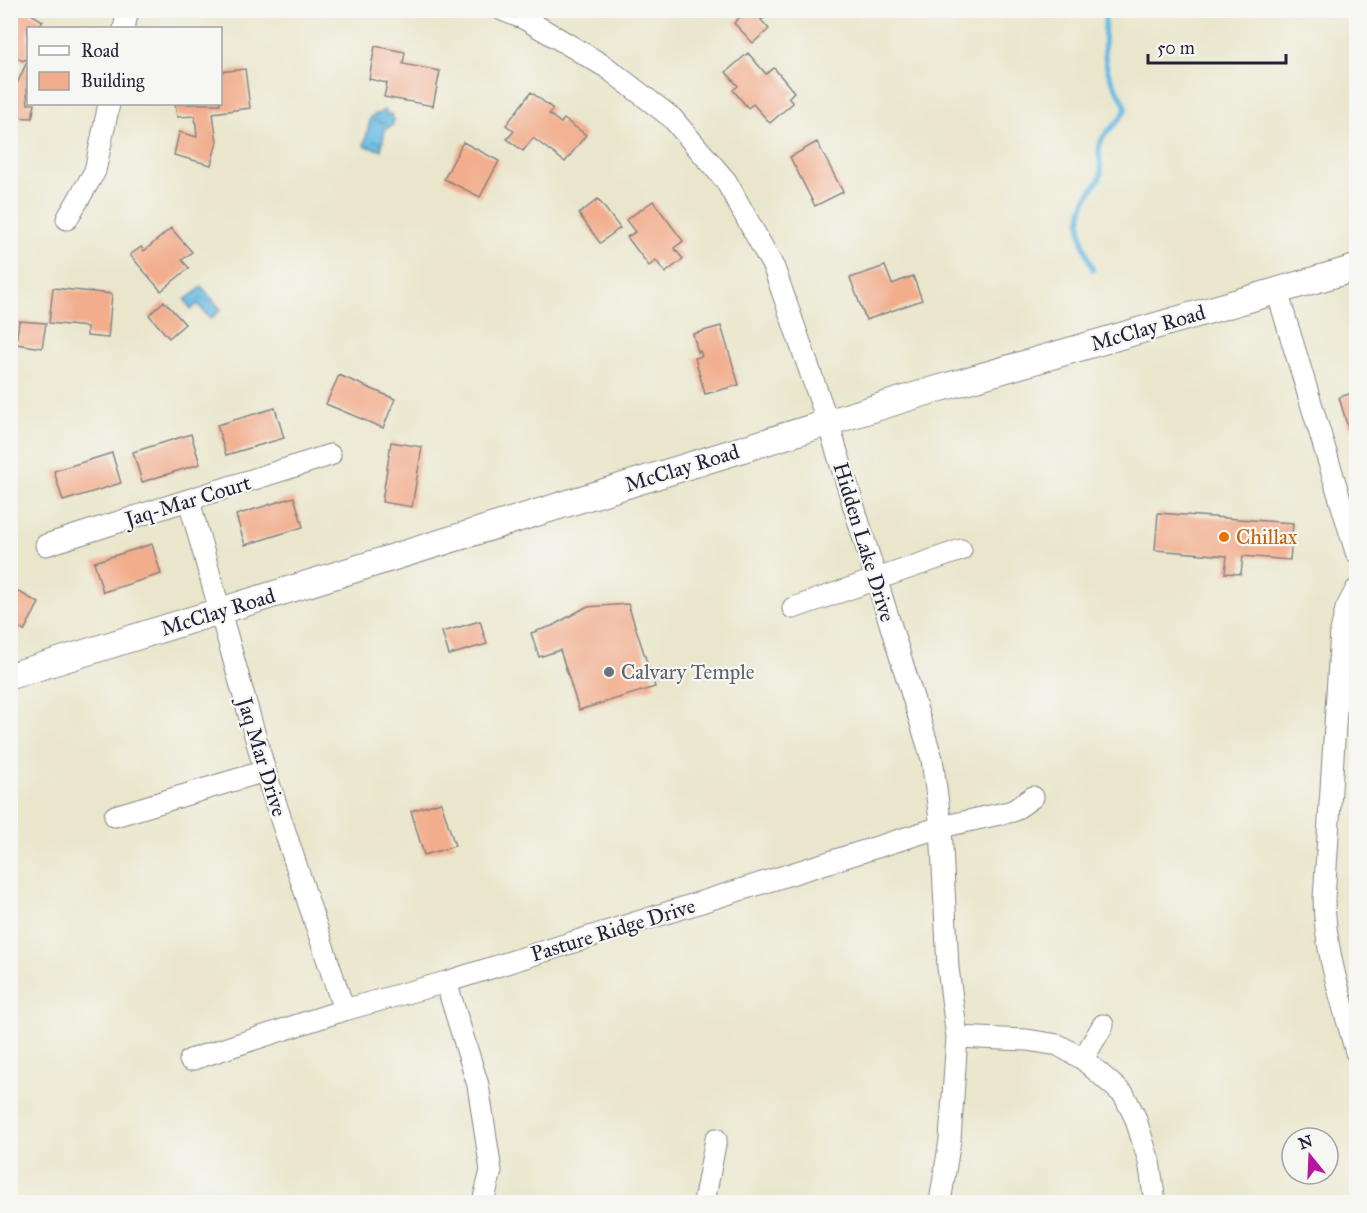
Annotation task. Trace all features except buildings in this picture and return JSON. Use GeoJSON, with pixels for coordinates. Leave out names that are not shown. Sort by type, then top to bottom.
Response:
{"type":"FeatureCollection","features":[{"type":"Feature","properties":{"kind":"main road","name":"McClay Road"},"geometry":{"type":"LineString","coordinates":[[10,676],[927,392],[1356,268]]}},
{"type":"Feature","properties":{"kind":"street"},"geometry":{"type":"LineString","coordinates":[[124,27],[128,10]]}},
{"type":"Feature","properties":{"kind":"street","name":"Hidden Lake Drive"},"geometry":{"type":"LineString","coordinates":[[502,10],[527,15],[606,67],[672,118],[726,181],[774,268],[828,423],[875,581],[932,759],[941,827],[948,968],[957,1037],[950,1140],[940,1203]]}},
{"type":"Feature","properties":{"kind":"street"},"geometry":{"type":"LineString","coordinates":[[67,219],[95,171],[109,105]]}},
{"type":"Feature","properties":{"kind":"street"},"geometry":{"type":"LineString","coordinates":[[1277,291],[1356,552]]}},
{"type":"Feature","properties":{"kind":"street","name":"Jaq-Mar Court"},"geometry":{"type":"LineString","coordinates":[[46,545],[330,455]]}},
{"type":"Feature","properties":{"kind":"street","name":"Jaq Mar Drive"},"geometry":{"type":"LineString","coordinates":[[189,501],[265,771],[344,1010]]}},
{"type":"Feature","properties":{"kind":"street"},"geometry":{"type":"LineString","coordinates":[[793,608],[961,550]]}},
{"type":"Feature","properties":{"kind":"street"},"geometry":{"type":"LineString","coordinates":[[1356,590],[1346,609],[1341,631],[1324,899],[1325,930],[1330,958],[1356,1052]]}},
{"type":"Feature","properties":{"kind":"street"},"geometry":{"type":"LineString","coordinates":[[115,816],[265,771]]}},
{"type":"Feature","properties":{"kind":"street","name":"Pasture Ridge Drive"},"geometry":{"type":"LineString","coordinates":[[190,1060],[344,1010],[446,982],[941,827],[1012,811],[1034,797]]}},
{"type":"Feature","properties":{"kind":"street"},"geometry":{"type":"LineString","coordinates":[[446,982],[478,1085],[491,1172],[483,1203]]}},
{"type":"Feature","properties":{"kind":"street"},"geometry":{"type":"LineString","coordinates":[[1083,1059],[1103,1025]]}},
{"type":"Feature","properties":{"kind":"street"},"geometry":{"type":"LineString","coordinates":[[957,1037],[1058,1045],[1083,1059],[1124,1095],[1135,1117],[1149,1161],[1155,1203]]}},
{"type":"Feature","properties":{"kind":"street"},"geometry":{"type":"LineString","coordinates":[[704,1203],[716,1139]]}},
{"type":"Feature","properties":{"kind":"water"},"geometry":{"type":"Polygon","coordinates":[[[385,110],[387,115],[391,114],[394,121],[393,125],[385,129],[381,150],[364,146],[371,117],[385,110]]]}},
{"type":"Feature","properties":{"kind":"water"},"geometry":{"type":"Polygon","coordinates":[[[202,287],[221,310],[210,319],[198,304],[191,309],[185,300],[202,287]]]}},
{"type":"Feature","properties":{"kind":"waterway"},"geometry":{"type":"LineString","coordinates":[[1093,270],[1085,251],[1080,223],[1081,213],[1100,177],[1101,141],[1121,118],[1126,108],[1109,74],[1105,60],[1105,16],[1109,10]]}},
{"type":"Feature","properties":{"kind":"place","name":"Chillax"},"geometry":{"type":"Point","coordinates":[1224,537]}},
{"type":"Feature","properties":{"kind":"place","name":"Calvary Temple"},"geometry":{"type":"Point","coordinates":[609,672]}}]}
